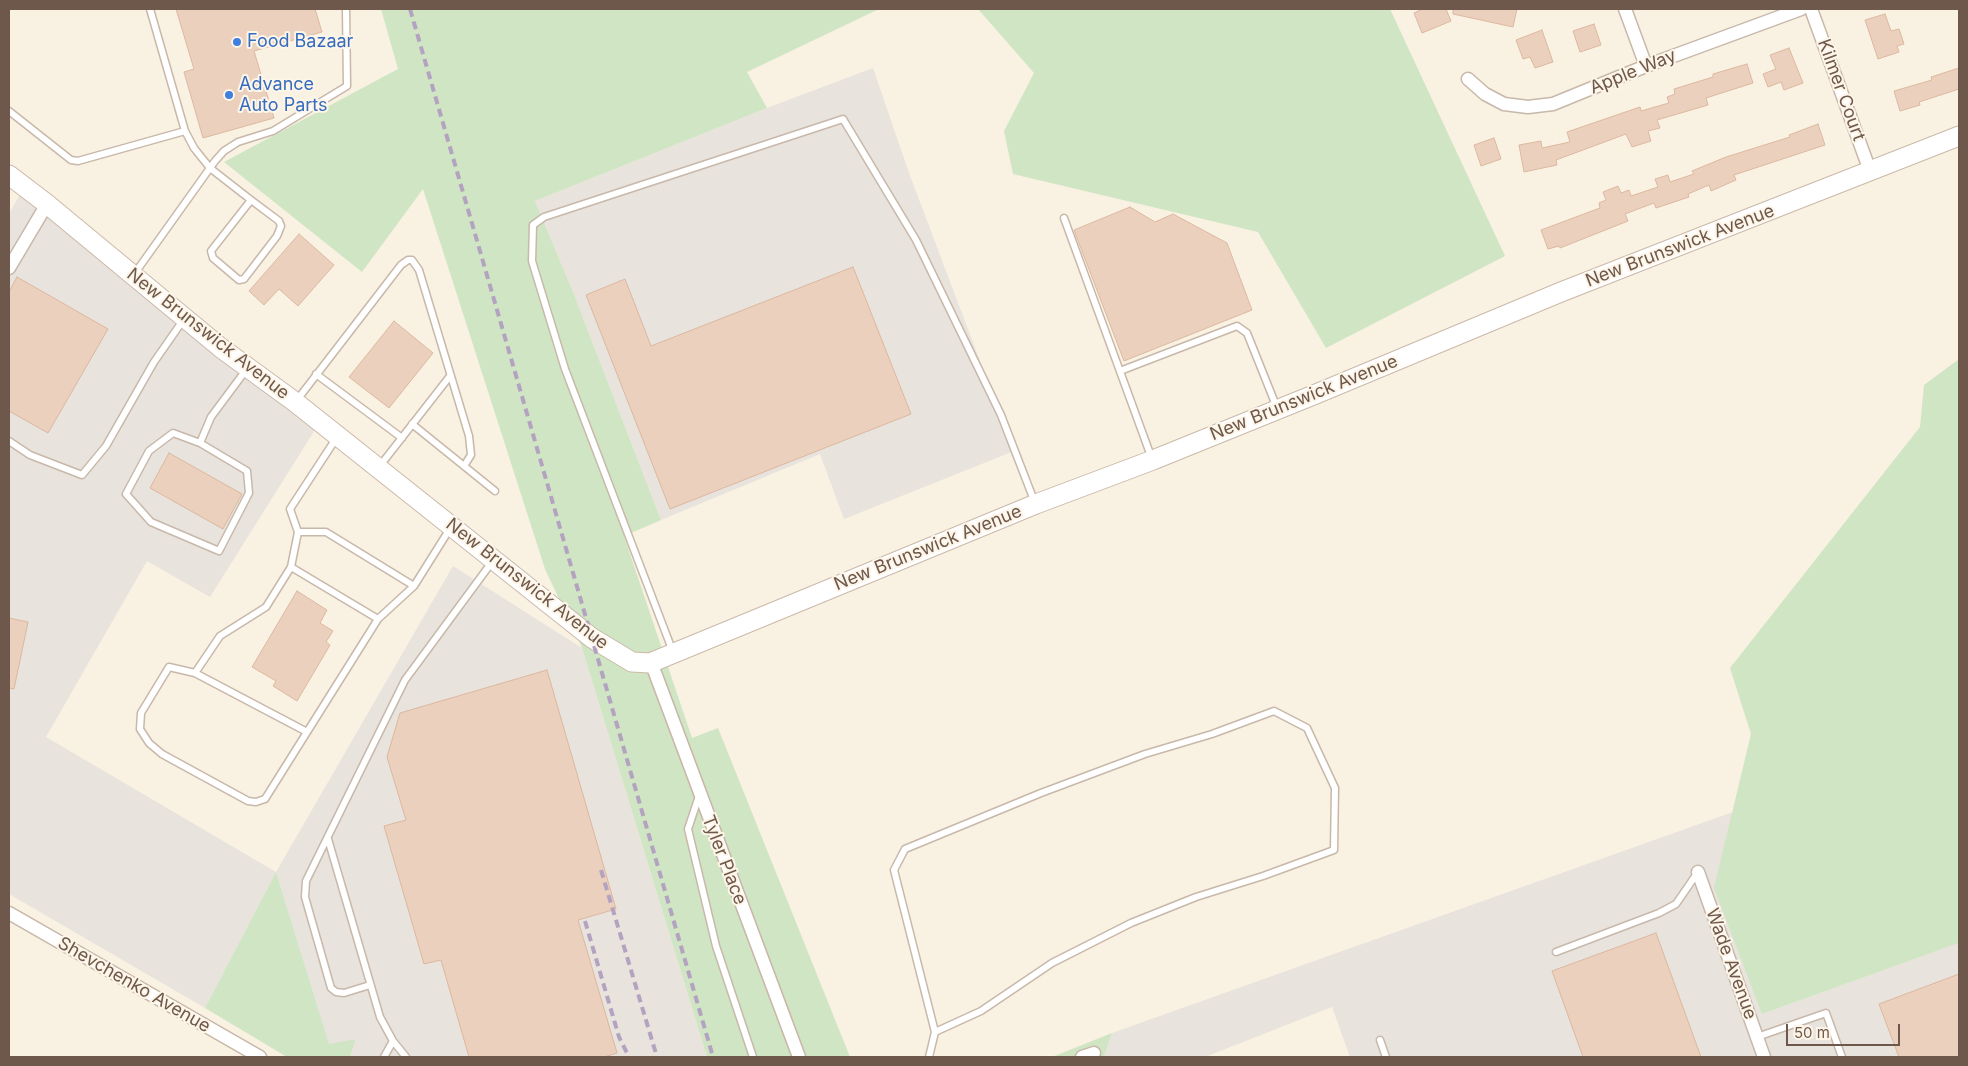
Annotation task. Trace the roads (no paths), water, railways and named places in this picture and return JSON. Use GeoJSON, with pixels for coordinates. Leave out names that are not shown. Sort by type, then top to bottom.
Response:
{"type":"FeatureCollection","features":[{"type":"Feature","properties":{"kind":"street"},"geometry":{"type":"LineString","coordinates":[[1625,9],[1646,66]]}},
{"type":"Feature","properties":{"kind":"street","name":"Apple Way"},"geometry":{"type":"LineString","coordinates":[[1468,79],[1485,94],[1504,104],[1528,108],[1553,104],[1646,66],[1801,9]]}},
{"type":"Feature","properties":{"kind":"street","name":"Kilmer Court"},"geometry":{"type":"LineString","coordinates":[[1811,9],[1870,171]]}},
{"type":"Feature","properties":{"kind":"street","name":"New Brunswick Avenue"},"geometry":{"type":"LineString","coordinates":[[9,175],[247,369],[295,402],[592,638],[632,662],[651,662],[1036,504],[1278,410],[1561,292],[1959,136]]}},
{"type":"Feature","properties":{"kind":"street"},"geometry":{"type":"LineString","coordinates":[[9,268],[46,204]]}},
{"type":"Feature","properties":{"kind":"street","name":"Tyler Place"},"geometry":{"type":"LineString","coordinates":[[651,662],[799,1057]]}},
{"type":"Feature","properties":{"kind":"street","name":"Wade Avenue"},"geometry":{"type":"LineString","coordinates":[[1698,872],[1764,1057]]}},
{"type":"Feature","properties":{"kind":"street","name":"Shevchenko Avenue"},"geometry":{"type":"LineString","coordinates":[[9,913],[260,1057]]}},
{"type":"Feature","properties":{"kind":"lane"},"geometry":{"type":"LineString","coordinates":[[150,9],[185,131],[194,148],[210,168],[279,221],[281,226],[277,236],[244,279],[239,280],[213,258],[211,251],[251,200]]}},
{"type":"Feature","properties":{"kind":"lane"},"geometry":{"type":"LineString","coordinates":[[133,275],[224,151],[238,142],[273,131],[347,86],[346,9]]}},
{"type":"Feature","properties":{"kind":"lane"},"geometry":{"type":"LineString","coordinates":[[9,111],[72,160],[78,161],[185,131]]}},
{"type":"Feature","properties":{"kind":"lane"},"geometry":{"type":"LineString","coordinates":[[673,653],[565,369],[532,261],[533,225],[544,217],[843,119],[916,240],[1001,415],[1036,504]]}},
{"type":"Feature","properties":{"kind":"lane"},"geometry":{"type":"LineString","coordinates":[[1064,218],[1153,460]]}},
{"type":"Feature","properties":{"kind":"lane"},"geometry":{"type":"LineString","coordinates":[[295,402],[401,265],[408,260],[412,260],[418,270],[469,436],[471,455],[464,466]]}},
{"type":"Feature","properties":{"kind":"lane"},"geometry":{"type":"LineString","coordinates":[[9,441],[30,455],[82,475],[106,446],[154,362],[185,318]]}},
{"type":"Feature","properties":{"kind":"lane"},"geometry":{"type":"LineString","coordinates":[[1120,371],[1237,326],[1247,333],[1278,410]]}},
{"type":"Feature","properties":{"kind":"lane"},"geometry":{"type":"LineString","coordinates":[[200,443],[211,417],[247,369]]}},
{"type":"Feature","properties":{"kind":"lane"},"geometry":{"type":"LineString","coordinates":[[316,374],[402,438]]}},
{"type":"Feature","properties":{"kind":"lane"},"geometry":{"type":"LineString","coordinates":[[378,468],[450,376]]}},
{"type":"Feature","properties":{"kind":"lane"},"geometry":{"type":"LineString","coordinates":[[412,424],[496,491]]}},
{"type":"Feature","properties":{"kind":"lane"},"geometry":{"type":"LineString","coordinates":[[173,433],[200,443],[247,471],[249,493],[219,551],[151,522],[126,494],[149,451],[173,433]]}},
{"type":"Feature","properties":{"kind":"lane"},"geometry":{"type":"LineString","coordinates":[[196,673],[220,636],[266,607],[292,567],[298,532],[290,509],[338,436]]}},
{"type":"Feature","properties":{"kind":"lane"},"geometry":{"type":"LineString","coordinates":[[307,732],[196,673],[169,667],[141,713],[140,728],[149,743],[162,754],[248,801],[256,802],[265,799],[270,794],[378,619],[414,586],[452,525]]}},
{"type":"Feature","properties":{"kind":"lane"},"geometry":{"type":"LineString","coordinates":[[298,532],[326,532],[414,586]]}},
{"type":"Feature","properties":{"kind":"lane"},"geometry":{"type":"LineString","coordinates":[[370,985],[344,993],[336,992],[331,988],[305,897],[304,888],[306,880],[328,839],[404,680],[493,561]]}},
{"type":"Feature","properties":{"kind":"lane"},"geometry":{"type":"LineString","coordinates":[[292,567],[378,619]]}},
{"type":"Feature","properties":{"kind":"lane"},"geometry":{"type":"LineString","coordinates":[[928,1057],[935,1032],[894,870],[905,849],[1041,793],[1136,757],[1212,734],[1274,711],[1307,728],[1335,788],[1334,850],[1263,876],[1196,897],[1131,923],[1052,963],[981,1011],[935,1032]]}},
{"type":"Feature","properties":{"kind":"lane"},"geometry":{"type":"LineString","coordinates":[[700,794],[688,829],[716,946],[752,1057]]}},
{"type":"Feature","properties":{"kind":"lane"},"geometry":{"type":"LineString","coordinates":[[328,839],[380,1017],[393,1042],[406,1057]]}},
{"type":"Feature","properties":{"kind":"lane"},"geometry":{"type":"LineString","coordinates":[[1556,952],[1659,913],[1676,904],[1698,872]]}},
{"type":"Feature","properties":{"kind":"lane"},"geometry":{"type":"LineString","coordinates":[[1757,1037],[1826,1013],[1842,1057]]}},
{"type":"Feature","properties":{"kind":"lane"},"geometry":{"type":"LineString","coordinates":[[1380,1040],[1386,1057]]}},
{"type":"Feature","properties":{"kind":"lane"},"geometry":{"type":"LineString","coordinates":[[384,1057],[393,1042]]}},
{"type":"Feature","properties":{"kind":"railway"},"geometry":{"type":"LineString","coordinates":[[410,9],[713,1057]]}},
{"type":"Feature","properties":{"kind":"railway"},"geometry":{"type":"LineString","coordinates":[[601,870],[657,1057]]}},
{"type":"Feature","properties":{"kind":"railway"},"geometry":{"type":"LineString","coordinates":[[585,921],[619,1037],[629,1057]]}},
{"type":"Feature","properties":{"kind":"place","name":"Food Bazaar"},"geometry":{"type":"Point","coordinates":[237,42]}},
{"type":"Feature","properties":{"kind":"place","name":"Advance Auto Parts"},"geometry":{"type":"Point","coordinates":[229,95]}}]}
